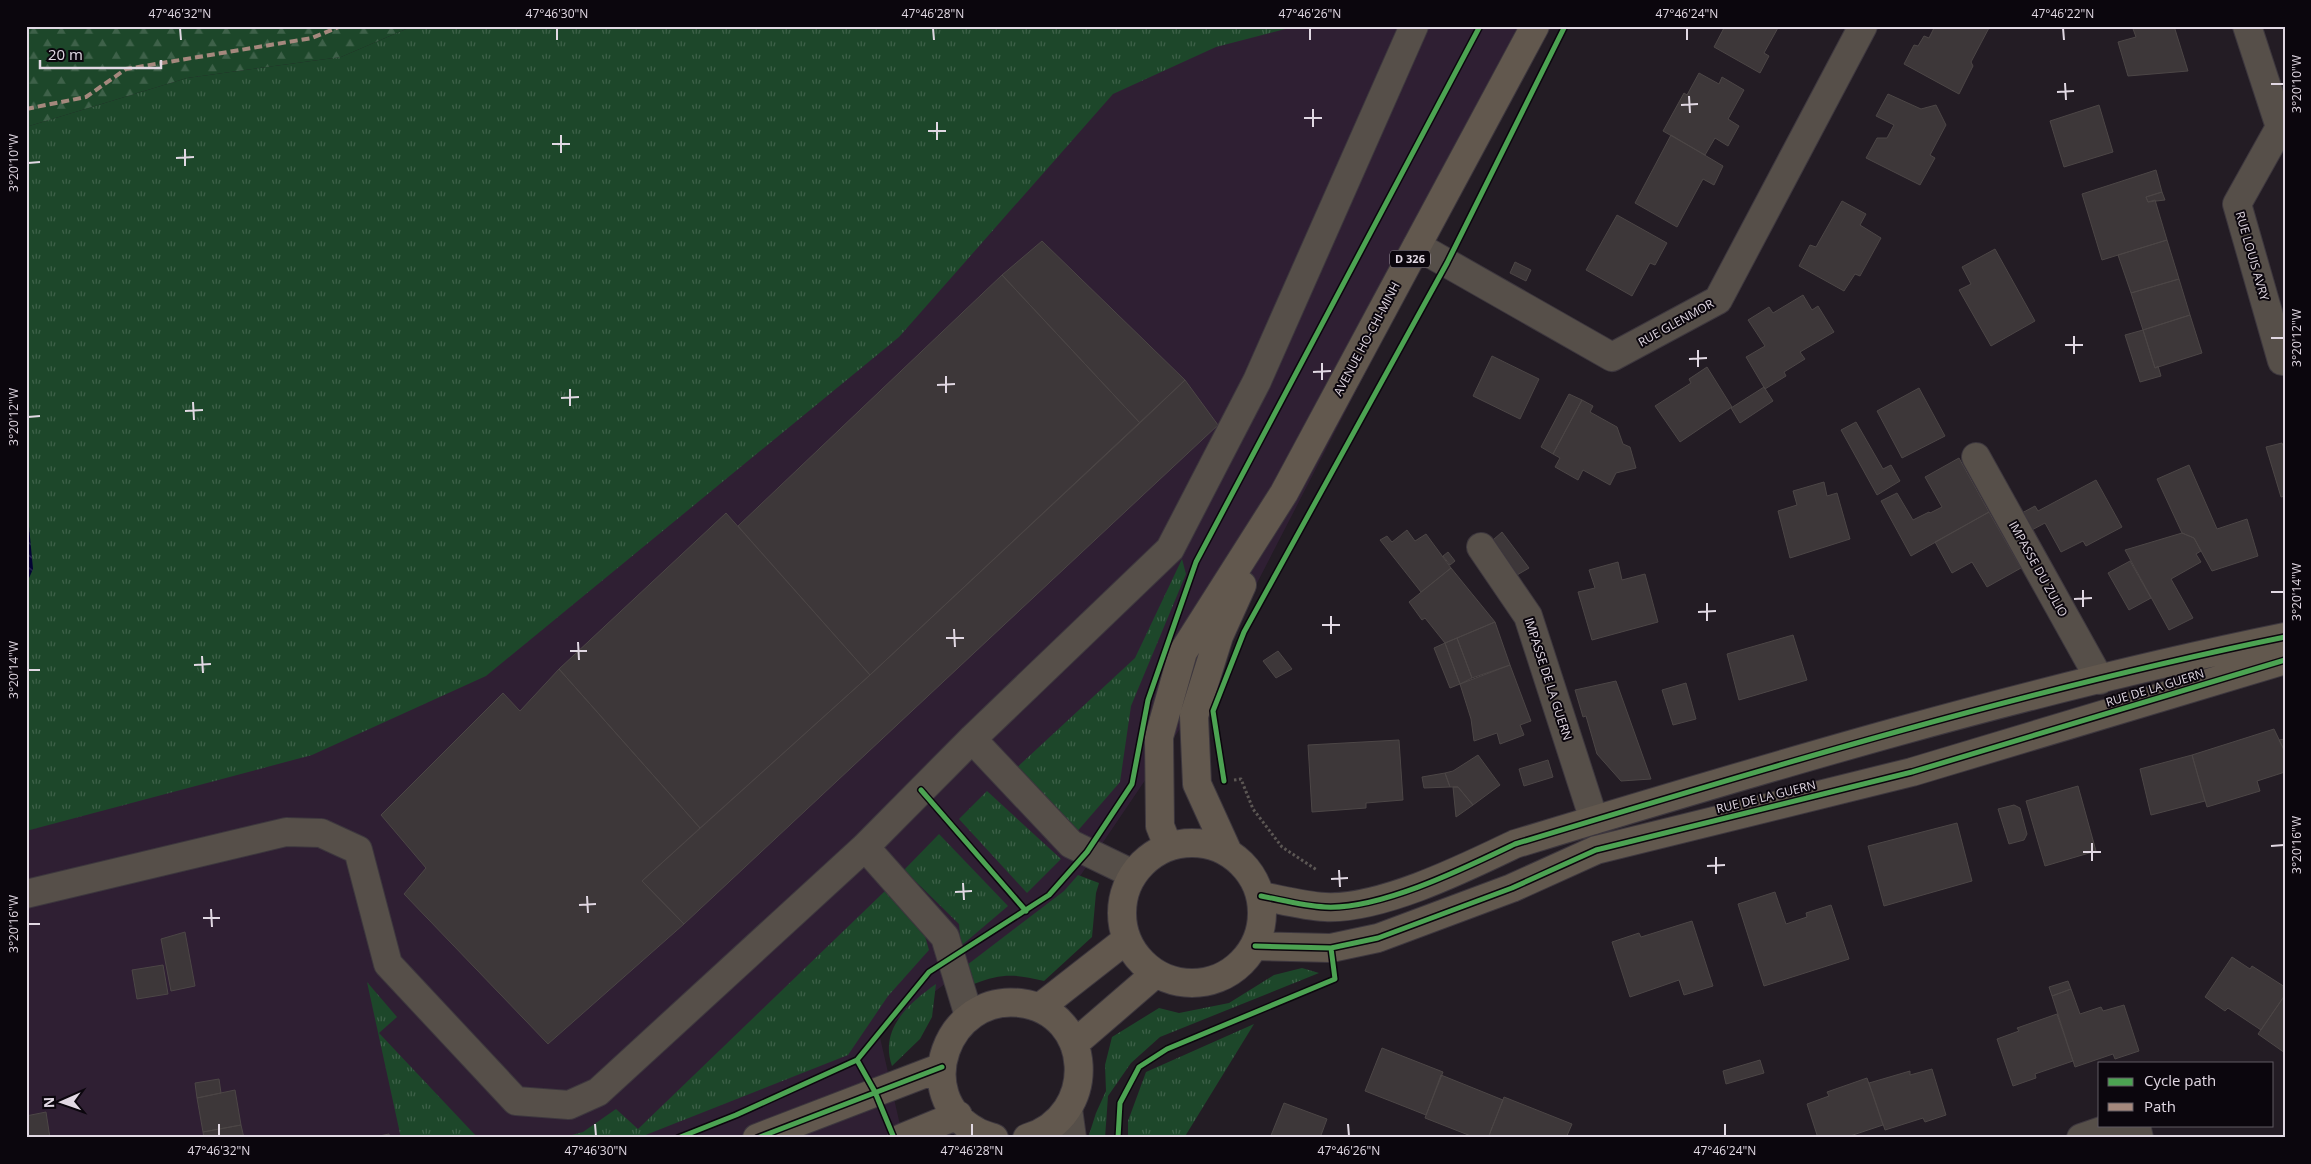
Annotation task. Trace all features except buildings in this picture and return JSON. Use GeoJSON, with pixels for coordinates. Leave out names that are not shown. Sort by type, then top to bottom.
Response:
{"type":"FeatureCollection","features":[{"type":"Feature","properties":{"kind":"main road","name":"AVENUE HO-CHI-MINH"},"geometry":{"type":"LineString","coordinates":[[1227,850],[1197,784],[1194,716],[1219,636],[1284,493],[1535,26]]}},
{"type":"Feature","properties":{"kind":"main road","name":"AVENUE HO-CHI-MINH"},"geometry":{"type":"LineString","coordinates":[[1168,846],[1160,826],[1159,737],[1183,652],[1284,493]]}},
{"type":"Feature","properties":{"kind":"main road","name":"RUE DE LA GUERN"},"geometry":{"type":"LineString","coordinates":[[1261,896],[1325,907],[1372,902],[1460,871],[1515,844],[1919,725],[2285,637]]}},
{"type":"Feature","properties":{"kind":"main road","name":"RUE DE LA GUERN"},"geometry":{"type":"LineString","coordinates":[[1255,946],[1330,948],[1378,938],[1512,888],[1596,850],[1912,772],[2285,660]]}},
{"type":"Feature","properties":{"kind":"main road"},"geometry":{"type":"LineString","coordinates":[[1190,842],[1213,845],[1227,850],[1246,866],[1261,896],[1262,922],[1255,946],[1240,965],[1221,978],[1199,984],[1176,982],[1154,974],[1138,959],[1126,940],[1121,917],[1123,895],[1133,874],[1148,857],[1168,846],[1190,842]]}},
{"type":"Feature","properties":{"kind":"main road"},"geometry":{"type":"LineString","coordinates":[[1038,1008],[1126,940]]}},
{"type":"Feature","properties":{"kind":"main road"},"geometry":{"type":"LineString","coordinates":[[1074,1044],[1154,974]]}},
{"type":"Feature","properties":{"kind":"main road"},"geometry":{"type":"LineString","coordinates":[[994,1138],[975,1131],[958,1115],[946,1092],[942,1067],[946,1048],[955,1030],[969,1016],[986,1006],[1021,1003],[1038,1008],[1053,1017],[1065,1029],[1074,1044],[1079,1065],[1078,1088],[1068,1109],[1056,1123],[1040,1134],[1027,1138]]}},
{"type":"Feature","properties":{"kind":"main road"},"geometry":{"type":"LineString","coordinates":[[757,1138],[942,1067]]}},
{"type":"Feature","properties":{"kind":"main road"},"geometry":{"type":"LineString","coordinates":[[902,1138],[958,1115]]}},
{"type":"Feature","properties":{"kind":"street"},"geometry":{"type":"LineString","coordinates":[[26,894],[286,832],[321,833],[358,850],[388,964],[516,1100],[569,1105],[598,1092],[866,847],[972,739],[1170,549],[1257,381],[1414,26]]}},
{"type":"Feature","properties":{"kind":"street","name":"RUE GLENMOR"},"geometry":{"type":"LineString","coordinates":[[1417,246],[1612,357],[1718,300],[1863,26]]}},
{"type":"Feature","properties":{"kind":"street","name":"RUE LOUIS AVRY"},"geometry":{"type":"LineString","coordinates":[[2247,26],[2282,126],[2237,204],[2282,361],[2285,361]]}},
{"type":"Feature","properties":{"kind":"street","name":"IMPASSE DU ZULIO"},"geometry":{"type":"LineString","coordinates":[[1976,457],[2100,680]]}},
{"type":"Feature","properties":{"kind":"street","name":"IMPASSE DE LA GUERN"},"geometry":{"type":"LineString","coordinates":[[1481,547],[1528,616],[1594,820]]}},
{"type":"Feature","properties":{"kind":"street"},"geometry":{"type":"LineString","coordinates":[[972,739],[1071,844],[1133,874]]}},
{"type":"Feature","properties":{"kind":"street"},"geometry":{"type":"LineString","coordinates":[[866,847],[944,937],[969,1016]]}},
{"type":"Feature","properties":{"kind":"street"},"geometry":{"type":"LineString","coordinates":[[1068,1109],[1072,1138]]}},
{"type":"Feature","properties":{"kind":"street"},"geometry":{"type":"LineString","coordinates":[[2081,1138],[2116,1126]]}},
{"type":"Feature","properties":{"kind":"shaded area"},"geometry":{"type":"Polygon","coordinates":[[[1234,26],[1544,26],[1188,717],[1070,891],[879,1033],[903,1138],[26,1138],[26,815],[1105,62],[1234,26]]]}},
{"type":"Feature","properties":{"kind":"green space"},"geometry":{"type":"Polygon","coordinates":[[[26,26],[413,26],[341,57],[187,78],[26,127],[26,26]]]}},
{"type":"Feature","properties":{"kind":"green space"},"geometry":{"type":"Polygon","coordinates":[[[413,26],[1297,26],[1216,47],[1113,94],[899,337],[486,676],[312,755],[26,831],[26,127],[187,78],[341,57],[413,26]]]}},
{"type":"Feature","properties":{"kind":"green space"},"geometry":{"type":"Polygon","coordinates":[[[1182,559],[1186,574],[1131,706],[1120,782],[1075,834],[1012,772],[1135,658],[1182,559]]]}},
{"type":"Feature","properties":{"kind":"green space"},"geometry":{"type":"Polygon","coordinates":[[[987,791],[1061,859],[1027,893],[959,819],[987,791]]]}},
{"type":"Feature","properties":{"kind":"green space"},"geometry":{"type":"Polygon","coordinates":[[[939,834],[1008,906],[961,946],[959,924],[904,870],[939,834]]]}},
{"type":"Feature","properties":{"kind":"green space"},"geometry":{"type":"Polygon","coordinates":[[[1078,875],[1099,883],[1096,893],[1092,937],[1044,981],[1025,977],[1001,976],[974,984],[967,965],[1064,891],[1078,875]]]}},
{"type":"Feature","properties":{"kind":"green space"},"geometry":{"type":"Polygon","coordinates":[[[886,890],[923,929],[929,950],[888,996],[848,1055],[638,1138],[561,1138],[583,1132],[616,1109],[638,1129],[886,890]]]}},
{"type":"Feature","properties":{"kind":"green space"},"geometry":{"type":"Polygon","coordinates":[[[1302,968],[1319,973],[1160,1037],[1131,1063],[1108,1096],[1105,1138],[1088,1138],[1106,1091],[1105,1065],[1112,1037],[1159,1008],[1179,1013],[1229,1003],[1274,975],[1302,968]]]}},
{"type":"Feature","properties":{"kind":"green space"},"geometry":{"type":"Polygon","coordinates":[[[367,982],[397,1017],[379,1033],[478,1138],[401,1138],[367,982]]]}},
{"type":"Feature","properties":{"kind":"green space"},"geometry":{"type":"Polygon","coordinates":[[[936,984],[932,1017],[920,1039],[892,1066],[889,1053],[893,1029],[907,1009],[936,984]]]}},
{"type":"Feature","properties":{"kind":"green space"},"geometry":{"type":"Polygon","coordinates":[[[1254,1024],[1184,1138],[1128,1138],[1128,1121],[1146,1072],[1254,1024]]]}},
{"type":"Feature","properties":{"kind":"water"},"geometry":{"type":"Polygon","coordinates":[[[26,524],[29,526],[33,569],[26,585],[26,524]]]}},
{"type":"Feature","properties":{"kind":"marked path"},"geometry":{"type":"LineString","coordinates":[[26,109],[86,97],[126,69],[312,38],[341,26]]}},
{"type":"Feature","properties":{"kind":"cycle path"},"geometry":{"type":"LineString","coordinates":[[678,1138],[736,1115],[857,1060],[929,972],[1049,895],[1087,852],[1132,784],[1148,700],[1196,562],[1480,26]]}},
{"type":"Feature","properties":{"kind":"cycle path"},"geometry":{"type":"LineString","coordinates":[[1224,781],[1213,711],[1244,632],[1447,263],[1565,26]]}},
{"type":"Feature","properties":{"kind":"cycle path"},"geometry":{"type":"LineString","coordinates":[[1261,896],[1325,907],[1371,902],[1422,886],[1515,844],[1802,759],[1994,705],[2188,658],[2285,637]]}},
{"type":"Feature","properties":{"kind":"cycle path"},"geometry":{"type":"LineString","coordinates":[[1255,946],[1331,948],[1378,938],[1512,888],[1596,850],[1912,772],[2285,660]]}},
{"type":"Feature","properties":{"kind":"cycle path"},"geometry":{"type":"LineString","coordinates":[[921,790],[1026,911]]}},
{"type":"Feature","properties":{"kind":"cycle path"},"geometry":{"type":"LineString","coordinates":[[1118,1138],[1120,1103],[1139,1067],[1167,1049],[1335,979],[1331,948]]}},
{"type":"Feature","properties":{"kind":"cycle path"},"geometry":{"type":"LineString","coordinates":[[857,1060],[875,1092],[894,1138]]}},
{"type":"Feature","properties":{"kind":"cycle path"},"geometry":{"type":"LineString","coordinates":[[757,1138],[942,1067]]}}]}
